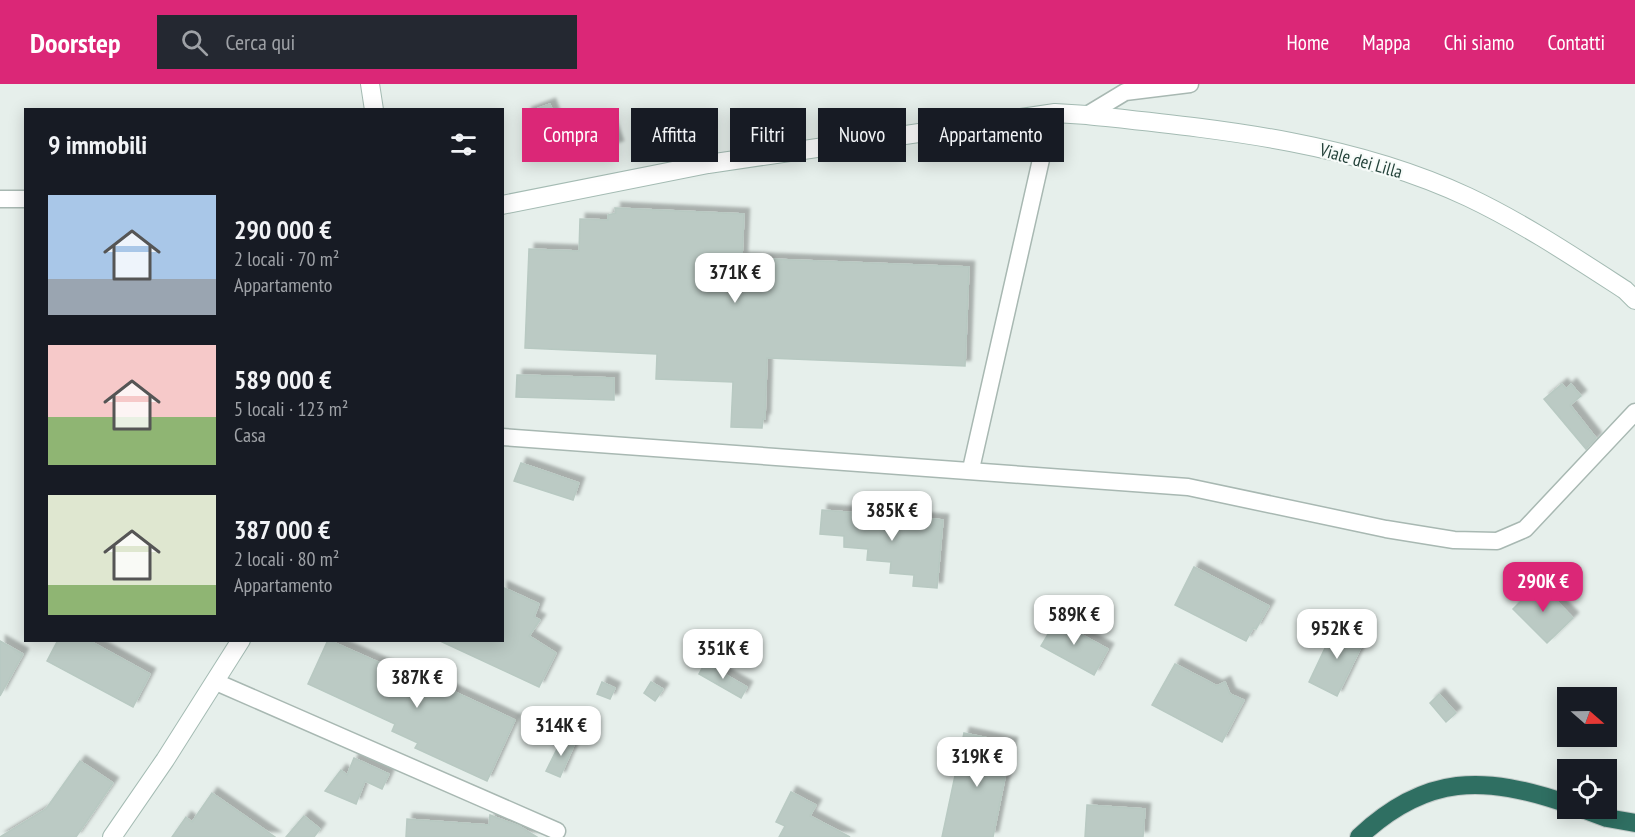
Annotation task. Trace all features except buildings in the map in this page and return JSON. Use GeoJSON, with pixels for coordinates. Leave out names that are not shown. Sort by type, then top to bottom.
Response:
{"type":"FeatureCollection","features":[{"type":"Feature","properties":{"kind":"highway"},"geometry":{"type":"LineString","coordinates":[[1359,837],[1394,808],[1432,790],[1474,783],[1518,789],[1557,801]]}},
{"type":"Feature","properties":{"kind":"highway"},"geometry":{"type":"LineString","coordinates":[[1608,819],[1629,837]]}},
{"type":"Feature","properties":{"kind":"highway"},"geometry":{"type":"LineString","coordinates":[[1613,819],[1635,823]]}},
{"type":"Feature","properties":{"kind":"street"},"geometry":{"type":"LineString","coordinates":[[370,84],[374,108]]}},
{"type":"Feature","properties":{"kind":"street"},"geometry":{"type":"LineString","coordinates":[[1087,115],[1125,92],[1190,84]]}},
{"type":"Feature","properties":{"kind":"street","name":"Viale dei Lilla"},"geometry":{"type":"LineString","coordinates":[[1064,114],[1287,140],[1382,165],[1467,196],[1532,230],[1624,290],[1635,300]]}},
{"type":"Feature","properties":{"kind":"street","name":"Viale dei Lilla"},"geometry":{"type":"LineString","coordinates":[[504,205],[708,164],[918,133]]}},
{"type":"Feature","properties":{"kind":"street"},"geometry":{"type":"LineString","coordinates":[[971,469],[1040,162]]}},
{"type":"Feature","properties":{"kind":"street"},"geometry":{"type":"LineString","coordinates":[[0,199],[24,199]]}},
{"type":"Feature","properties":{"kind":"street"},"geometry":{"type":"LineString","coordinates":[[504,437],[971,469],[1188,487],[1386,529],[1454,540],[1497,542],[1525,529],[1635,411]]}},
{"type":"Feature","properties":{"kind":"street"},"geometry":{"type":"LineString","coordinates":[[112,837],[216,682],[240,642]]}},
{"type":"Feature","properties":{"kind":"street"},"geometry":{"type":"LineString","coordinates":[[216,682],[557,831]]}}]}
